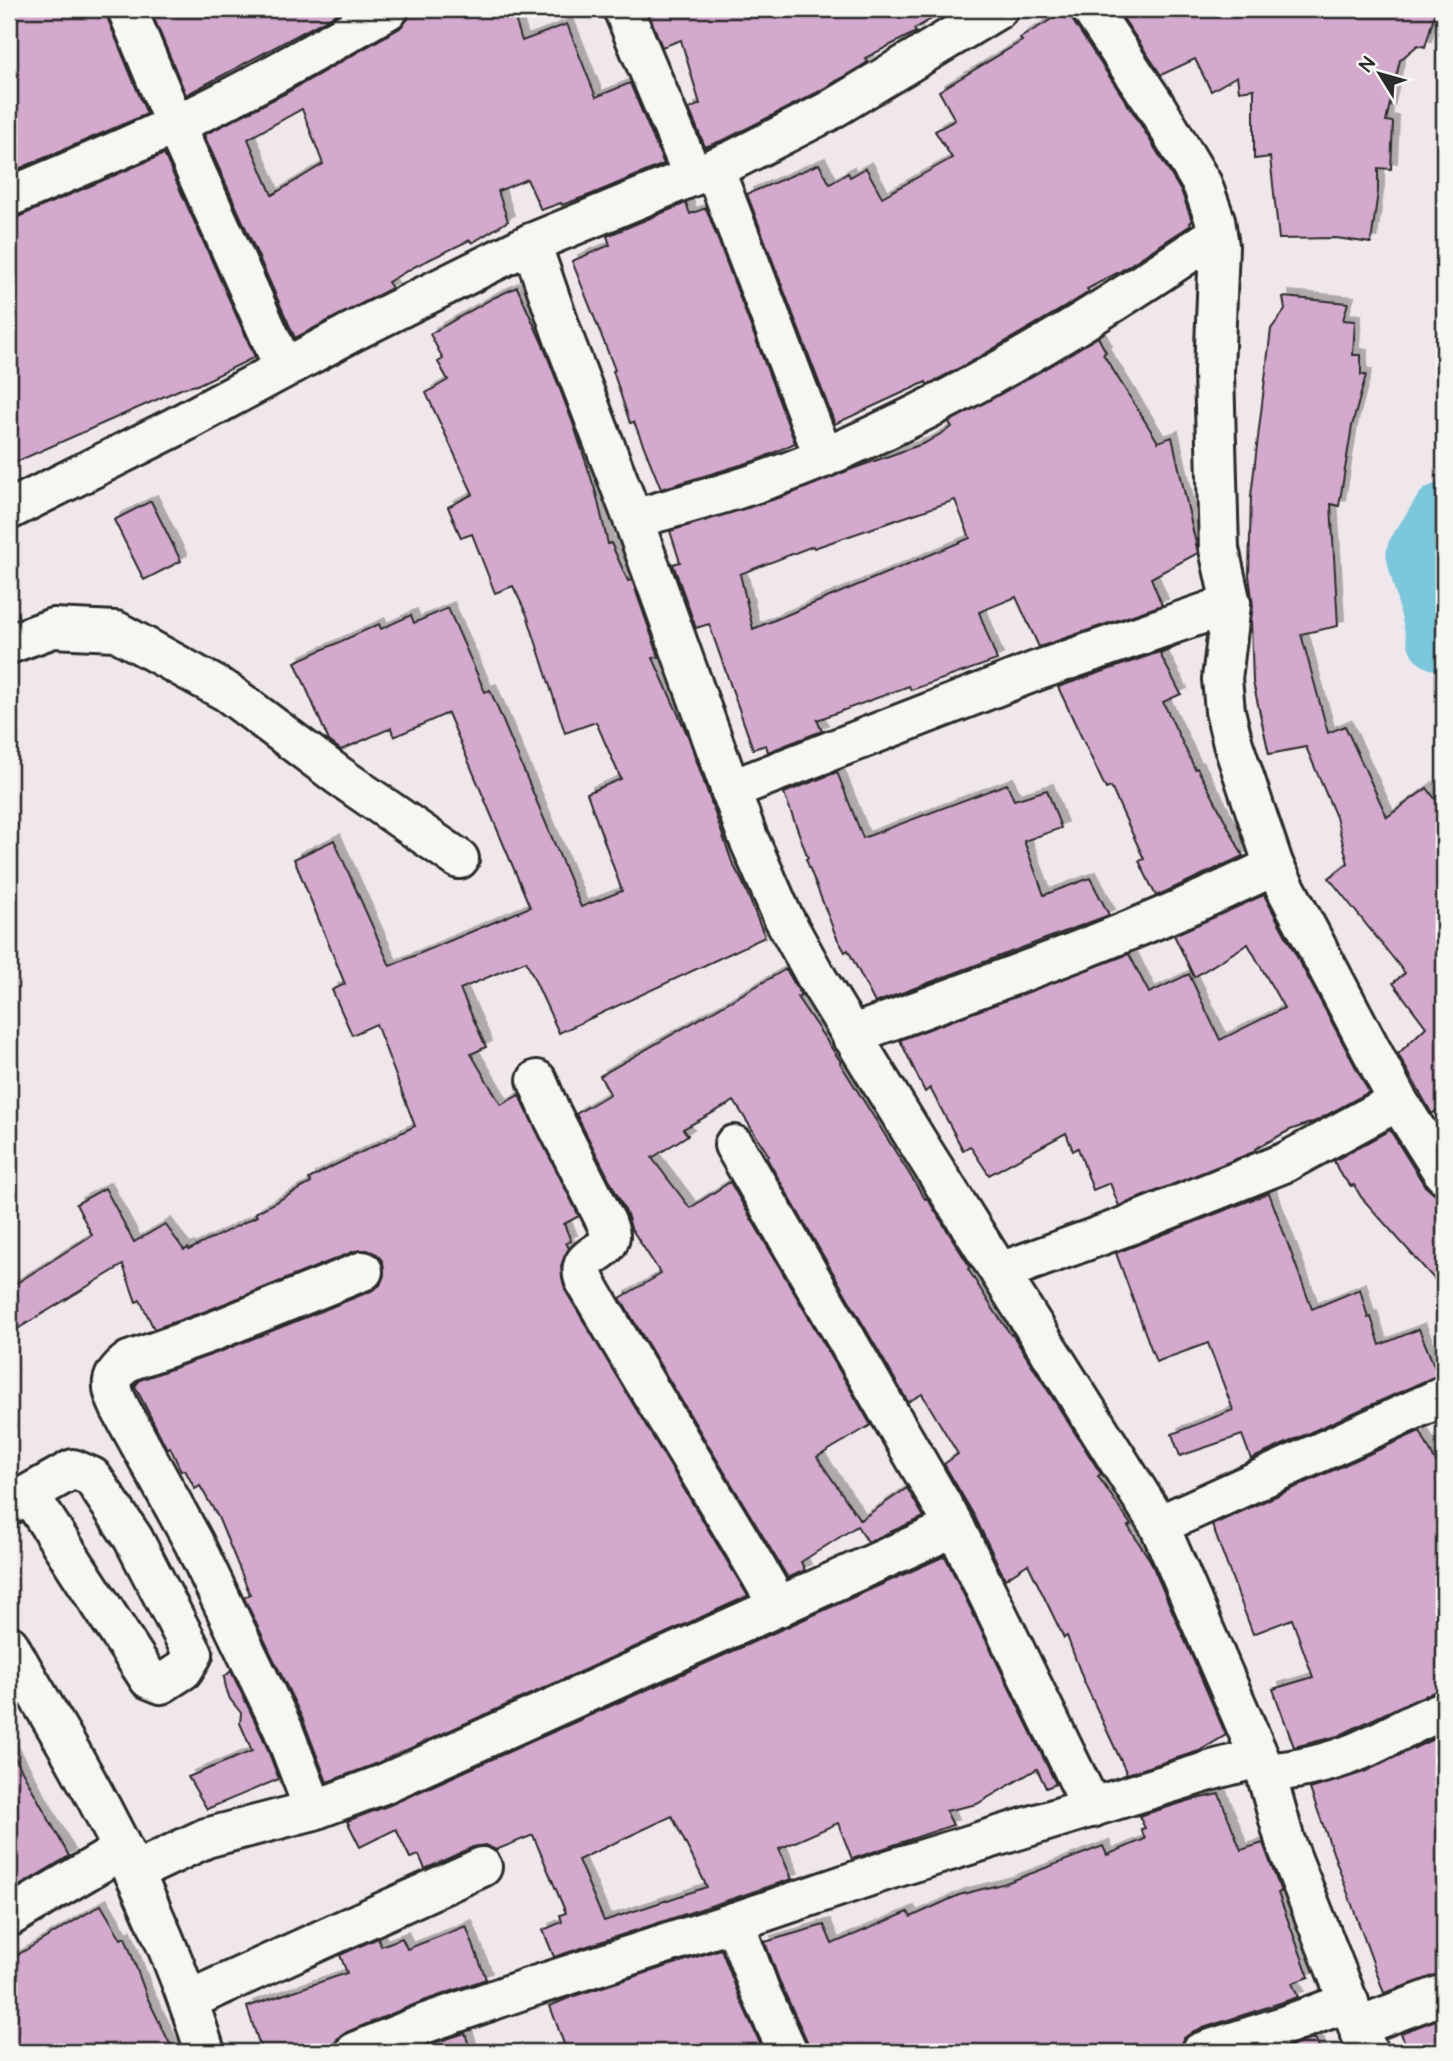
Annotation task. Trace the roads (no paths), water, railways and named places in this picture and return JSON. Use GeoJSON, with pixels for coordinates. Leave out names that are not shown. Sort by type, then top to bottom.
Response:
{"type":"FeatureCollection","features":[{"type":"Feature","properties":{"kind":"street"},"geometry":{"type":"LineString","coordinates":[[127,9],[175,125],[284,368]]}},
{"type":"Feature","properties":{"kind":"street"},"geometry":{"type":"LineString","coordinates":[[9,197],[175,125],[299,61],[389,9]]}},
{"type":"Feature","properties":{"kind":"street"},"geometry":{"type":"LineString","coordinates":[[623,9],[704,172],[824,458]]}},
{"type":"Feature","properties":{"kind":"street"},"geometry":{"type":"LineString","coordinates":[[9,510],[175,427],[352,332],[531,243],[704,172],[827,112],[999,9]]}},
{"type":"Feature","properties":{"kind":"street"},"geometry":{"type":"LineString","coordinates":[[1091,9],[1156,105],[1202,184],[1215,220],[1219,273],[1214,372],[1219,549],[1231,604],[1222,679],[1225,711],[1243,776],[1274,866],[1398,1101],[1444,1174]]}},
{"type":"Feature","properties":{"kind":"street"},"geometry":{"type":"LineString","coordinates":[[633,519],[732,491],[824,458],[939,404],[1033,353],[1119,301],[1217,234]]}},
{"type":"Feature","properties":{"kind":"street"},"geometry":{"type":"LineString","coordinates":[[531,243],[730,790],[782,915],[814,975],[851,1035],[1159,1525],[1263,1766],[1285,1841],[1359,2027]]}},
{"type":"Feature","properties":{"kind":"street"},"geometry":{"type":"LineString","coordinates":[[730,790],[1036,671],[1231,604]]}},
{"type":"Feature","properties":{"kind":"street"},"geometry":{"type":"LineString","coordinates":[[9,643],[54,628],[116,631],[227,692],[339,776],[459,859]]}},
{"type":"Feature","properties":{"kind":"street"},"geometry":{"type":"LineString","coordinates":[[851,1035],[1134,929],[1220,893],[1274,866]]}},
{"type":"Feature","properties":{"kind":"street"},"geometry":{"type":"LineString","coordinates":[[537,1080],[607,1224],[610,1236],[604,1247],[583,1264],[581,1271],[584,1279],[779,1607]]}},
{"type":"Feature","properties":{"kind":"street"},"geometry":{"type":"LineString","coordinates":[[1000,1272],[1124,1227],[1286,1162],[1398,1101]]}},
{"type":"Feature","properties":{"kind":"street"},"geometry":{"type":"LineString","coordinates":[[734,1146],[955,1527],[1092,1808]]}},
{"type":"Feature","properties":{"kind":"street"},"geometry":{"type":"LineString","coordinates":[[314,1810],[283,1729],[194,1543],[112,1393],[112,1380],[119,1368],[129,1361],[214,1331],[363,1271]]}},
{"type":"Feature","properties":{"kind":"street"},"geometry":{"type":"LineString","coordinates":[[1159,1525],[1444,1396]]}},
{"type":"Feature","properties":{"kind":"street"},"geometry":{"type":"LineString","coordinates":[[73,1469],[92,1477],[133,1538],[193,1654],[183,1670],[161,1684],[149,1679],[19,1499],[73,1469]]}},
{"type":"Feature","properties":{"kind":"street"},"geometry":{"type":"LineString","coordinates":[[9,1917],[128,1861],[314,1810],[381,1785],[955,1527]]}},
{"type":"Feature","properties":{"kind":"street"},"geometry":{"type":"LineString","coordinates":[[12,1660],[79,1766],[128,1861],[189,2000],[205,2052]]}},
{"type":"Feature","properties":{"kind":"street"},"geometry":{"type":"LineString","coordinates":[[355,2052],[426,2023],[515,1992],[888,1870],[1216,1769],[1263,1766],[1293,1770],[1326,1763],[1357,1752],[1444,1711]]}},
{"type":"Feature","properties":{"kind":"street"},"geometry":{"type":"LineString","coordinates":[[189,2000],[482,1867]]}},
{"type":"Feature","properties":{"kind":"street"},"geometry":{"type":"LineString","coordinates":[[734,1922],[761,1993],[788,2052]]}},
{"type":"Feature","properties":{"kind":"street"},"geometry":{"type":"LineString","coordinates":[[1201,2052],[1283,2026],[1359,2027],[1444,1994]]}},
{"type":"Feature","properties":{"kind":"waterway"},"geometry":{"type":"LineString","coordinates":[[1444,515],[1419,554],[1440,638],[1444,639]]}}]}
